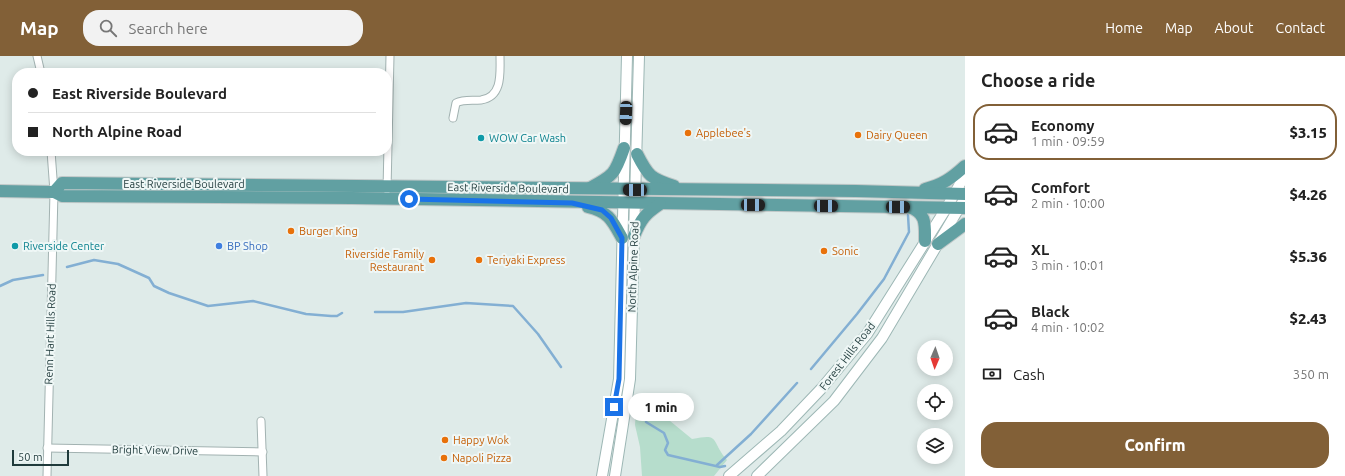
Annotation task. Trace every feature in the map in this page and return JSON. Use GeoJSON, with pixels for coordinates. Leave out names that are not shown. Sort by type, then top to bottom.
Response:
{"type":"FeatureCollection","features":[{"type":"Feature","properties":{"kind":"main road","name":"North Alpine Road"},"geometry":{"type":"LineString","coordinates":[[602,476],[619,379],[628,237],[629,190],[624,148],[627,56]]}},
{"type":"Feature","properties":{"kind":"main road","name":"North Alpine Road"},"geometry":{"type":"LineString","coordinates":[[629,190],[637,154],[639,56]]}},
{"type":"Feature","properties":{"kind":"main road"},"geometry":{"type":"LineString","coordinates":[[627,75],[638,75]]}},
{"type":"Feature","properties":{"kind":"main road"},"geometry":{"type":"LineString","coordinates":[[589,189],[611,177],[617,169],[624,148]]}},
{"type":"Feature","properties":{"kind":"main road"},"geometry":{"type":"LineString","coordinates":[[637,154],[646,173],[659,182],[687,190]]}},
{"type":"Feature","properties":{"kind":"main road"},"geometry":{"type":"LineString","coordinates":[[895,192],[939,186],[953,178],[965,166]]}},
{"type":"Feature","properties":{"kind":"main road","name":"Forest Hills Road"},"geometry":{"type":"LineString","coordinates":[[757,476],[834,401],[882,338],[938,244],[959,201],[965,175]]}},
{"type":"Feature","properties":{"kind":"main road","name":"East Riverside Boulevard"},"geometry":{"type":"LineString","coordinates":[[54,192],[62,183],[387,186],[895,192],[959,201]]}},
{"type":"Feature","properties":{"kind":"main road","name":"East Riverside Boulevard"},"geometry":{"type":"LineString","coordinates":[[0,191],[54,192],[62,196],[386,198],[572,203],[898,207],[959,201]]}},
{"type":"Feature","properties":{"kind":"main road","name":"Forest Hills Road"},"geometry":{"type":"LineString","coordinates":[[729,476],[781,431],[822,389],[867,334],[925,241],[959,201]]}},
{"type":"Feature","properties":{"kind":"main road"},"geometry":{"type":"LineString","coordinates":[[572,203],[602,210],[628,237],[640,220],[660,204]]}},
{"type":"Feature","properties":{"kind":"main road"},"geometry":{"type":"LineString","coordinates":[[898,207],[916,210],[922,214],[926,222],[925,241]]}},
{"type":"Feature","properties":{"kind":"main road"},"geometry":{"type":"LineString","coordinates":[[938,244],[965,224]]}},
{"type":"Feature","properties":{"kind":"main road","name":"North Alpine Road"},"geometry":{"type":"LineString","coordinates":[[615,476],[630,380],[628,237]]}},
{"type":"Feature","properties":{"kind":"street"},"geometry":{"type":"LineString","coordinates":[[37,56],[40,68]]}},
{"type":"Feature","properties":{"kind":"street"},"geometry":{"type":"LineString","coordinates":[[390,56],[390,68]]}},
{"type":"Feature","properties":{"kind":"street"},"geometry":{"type":"LineString","coordinates":[[453,118],[456,103],[463,100],[485,99],[494,93],[500,80],[500,56]]}},
{"type":"Feature","properties":{"kind":"street","name":"Renn Hart Hills Road"},"geometry":{"type":"LineString","coordinates":[[47,476],[54,192],[51,156]]}},
{"type":"Feature","properties":{"kind":"street"},"geometry":{"type":"LineString","coordinates":[[386,198],[388,156]]}},
{"type":"Feature","properties":{"kind":"street"},"geometry":{"type":"LineString","coordinates":[[261,421],[263,476]]}},
{"type":"Feature","properties":{"kind":"street","name":"Bright View Drive"},"geometry":{"type":"LineString","coordinates":[[47,448],[263,452]]}},
{"type":"Feature","properties":{"kind":"green space"},"geometry":{"type":"Polygon","coordinates":[[[653,407],[692,439],[707,437],[714,440],[727,460],[714,476],[642,476],[640,447],[635,425],[636,409],[653,407]]]}},
{"type":"Feature","properties":{"kind":"waterway"},"geometry":{"type":"LineString","coordinates":[[811,369],[884,279],[909,232],[908,215]]}},
{"type":"Feature","properties":{"kind":"waterway"},"geometry":{"type":"LineString","coordinates":[[67,267],[94,260],[118,264],[149,278],[154,286],[169,293],[208,306],[253,301],[306,314],[337,316],[342,313]]}},
{"type":"Feature","properties":{"kind":"waterway"},"geometry":{"type":"LineString","coordinates":[[0,286],[13,280],[43,275]]}},
{"type":"Feature","properties":{"kind":"waterway"},"geometry":{"type":"LineString","coordinates":[[375,312],[403,312],[466,303],[513,306],[538,334],[561,367]]}},
{"type":"Feature","properties":{"kind":"waterway"},"geometry":{"type":"LineString","coordinates":[[717,465],[751,434],[797,383]]}},
{"type":"Feature","properties":{"kind":"waterway"},"geometry":{"type":"LineString","coordinates":[[646,422],[664,433],[668,443],[665,450],[668,455],[720,467],[725,466]]}},
{"type":"Feature","properties":{"kind":"place","name":"Applebee's"},"geometry":{"type":"Point","coordinates":[688,133]}},
{"type":"Feature","properties":{"kind":"place","name":"Dairy Queen"},"geometry":{"type":"Point","coordinates":[858,135]}},
{"type":"Feature","properties":{"kind":"place","name":"WOW Car Wash"},"geometry":{"type":"Point","coordinates":[481,138]}},
{"type":"Feature","properties":{"kind":"place","name":"Burger King"},"geometry":{"type":"Point","coordinates":[291,231]}},
{"type":"Feature","properties":{"kind":"place","name":"Riverside Center"},"geometry":{"type":"Point","coordinates":[15,246]}},
{"type":"Feature","properties":{"kind":"place","name":"BP Shop"},"geometry":{"type":"Point","coordinates":[219,246]}},
{"type":"Feature","properties":{"kind":"place","name":"Sonic"},"geometry":{"type":"Point","coordinates":[824,251]}},
{"type":"Feature","properties":{"kind":"place","name":"Riverside Family Restaurant"},"geometry":{"type":"Point","coordinates":[432,260]}},
{"type":"Feature","properties":{"kind":"place","name":"Teriyaki Express"},"geometry":{"type":"Point","coordinates":[479,260]}},
{"type":"Feature","properties":{"kind":"place","name":"Happy Wok"},"geometry":{"type":"Point","coordinates":[445,440]}},
{"type":"Feature","properties":{"kind":"place","name":"Napoli Pizza"},"geometry":{"type":"Point","coordinates":[444,458]}},
{"type":"Feature","properties":{"kind":"route"},"geometry":{"type":"LineString","coordinates":[[409,199],[572,203],[602,210],[611,218],[622,238],[619,379],[614,407]]}}]}
